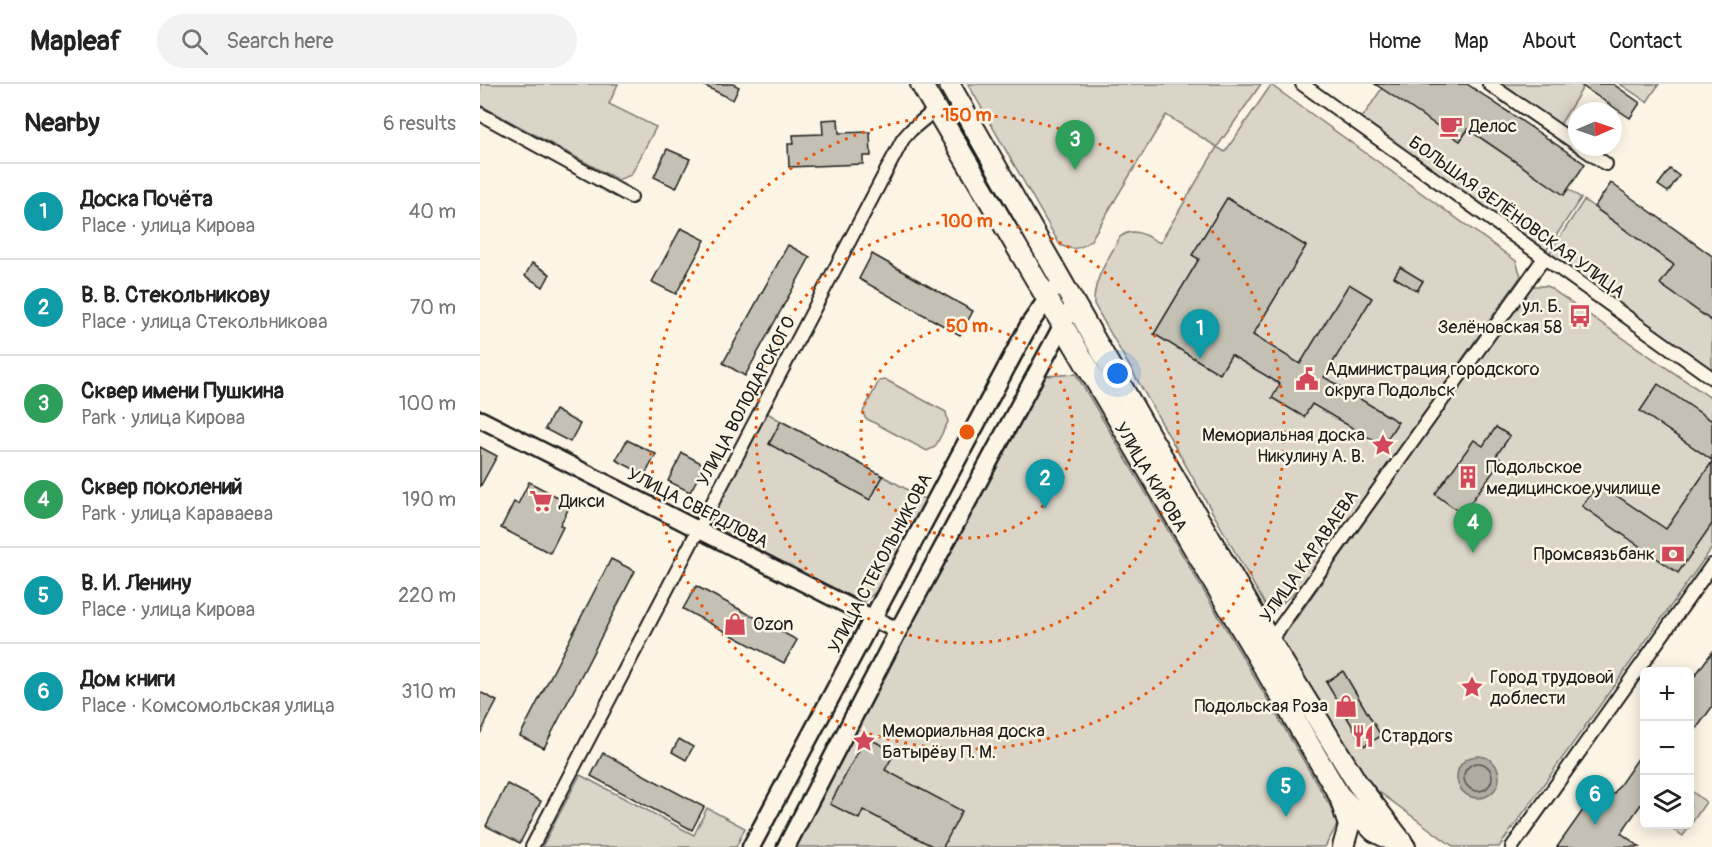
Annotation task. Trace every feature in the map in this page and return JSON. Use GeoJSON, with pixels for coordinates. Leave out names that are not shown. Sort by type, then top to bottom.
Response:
{"type":"FeatureCollection","features":[{"type":"Feature","properties":{"kind":"main road","name":"УЛИЦА КИРОВА"},"geometry":{"type":"LineString","coordinates":[[949,84],[1270,641],[1357,783],[1405,847]]}},
{"type":"Feature","properties":{"kind":"main road","name":"УЛИЦА КИРОВА"},"geometry":{"type":"LineString","coordinates":[[924,85],[1046,299],[1339,795],[1374,831],[1405,847]]}},
{"type":"Feature","properties":{"kind":"main road","name":"УЛИЦА СТЕКОЛЬНИКОВА"},"geometry":{"type":"LineString","coordinates":[[752,847],[1029,325],[1062,280]]}},
{"type":"Feature","properties":{"kind":"main road"},"geometry":{"type":"LineString","coordinates":[[1062,280],[1063,327]]}},
{"type":"Feature","properties":{"kind":"main road"},"geometry":{"type":"LineString","coordinates":[[786,847],[898,631],[1075,302]]}},
{"type":"Feature","properties":{"kind":"main road"},"geometry":{"type":"LineString","coordinates":[[1339,795],[1349,826],[1342,847]]}},
{"type":"Feature","properties":{"kind":"street","name":"БОЛЬШАЯ ЗЕЛЁНОВСКАЯ УЛИЦА"},"geometry":{"type":"LineString","coordinates":[[1302,84],[1712,378]]}},
{"type":"Feature","properties":{"kind":"street"},"geometry":{"type":"LineString","coordinates":[[1489,84],[1568,138]]}},
{"type":"Feature","properties":{"kind":"street","name":"УЛИЦА ВОЛОДАРСКОГО"},"geometry":{"type":"LineString","coordinates":[[532,847],[903,139],[936,109]]}},
{"type":"Feature","properties":{"kind":"street"},"geometry":{"type":"LineString","coordinates":[[480,114],[631,197]]}},
{"type":"Feature","properties":{"kind":"street"},"geometry":{"type":"LineString","coordinates":[[1594,156],[1606,164]]}},
{"type":"Feature","properties":{"kind":"street","name":"УЛИЦА КАРАВАЕВА"},"geometry":{"type":"LineString","coordinates":[[1270,641],[1544,258]]}},
{"type":"Feature","properties":{"kind":"street","name":"УЛИЦА СВЕРДЛОВА"},"geometry":{"type":"LineString","coordinates":[[480,419],[898,631]]}},
{"type":"Feature","properties":{"kind":"street"},"geometry":{"type":"LineString","coordinates":[[1512,847],[1712,565]]}},
{"type":"Feature","properties":{"kind":"shaded area"},"geometry":{"type":"Polygon","coordinates":[[[480,84],[618,84],[609,104],[656,127],[631,175],[618,180],[480,105],[480,84]]]}},
{"type":"Feature","properties":{"kind":"shaded area"},"geometry":{"type":"Polygon","coordinates":[[[968,84],[1261,84],[1217,147],[1166,115],[1091,240],[1080,247],[1069,248],[1060,245],[968,84]]]}},
{"type":"Feature","properties":{"kind":"shaded area"},"geometry":{"type":"Polygon","coordinates":[[[1494,84],[1585,84],[1574,102],[1568,102],[1568,112],[1558,128],[1494,84]]]}},
{"type":"Feature","properties":{"kind":"shaded area"},"geometry":{"type":"Polygon","coordinates":[[[1620,84],[1659,84],[1647,102],[1620,84]]]}},
{"type":"Feature","properties":{"kind":"shaded area"},"geometry":{"type":"Polygon","coordinates":[[[1271,85],[1516,261],[1521,276],[1303,584],[1276,609],[1267,608],[1094,304],[1099,277],[1120,237],[1135,232],[1160,243],[1217,147],[1225,152],[1271,85]]]}},
{"type":"Feature","properties":{"kind":"shaded area"},"geometry":{"type":"Polygon","coordinates":[[[1382,88],[1460,141],[1468,130],[1564,194],[1568,189],[1581,198],[1544,254],[1360,121],[1382,88]]]}},
{"type":"Feature","properties":{"kind":"shaded area"},"geometry":{"type":"Polygon","coordinates":[[[1584,200],[1674,265],[1661,284],[1712,321],[1712,372],[1548,255],[1584,200]]]}},
{"type":"Feature","properties":{"kind":"shaded area"},"geometry":{"type":"Polygon","coordinates":[[[1531,286],[1547,286],[1712,399],[1712,548],[1499,847],[1454,847],[1367,783],[1281,640],[1531,286]]]}},
{"type":"Feature","properties":{"kind":"shaded area"},"geometry":{"type":"Polygon","coordinates":[[[1076,374],[1339,821],[1325,847],[793,847],[796,837],[1045,376],[1076,374]]]}},
{"type":"Feature","properties":{"kind":"shaded area"},"geometry":{"type":"Polygon","coordinates":[[[886,380],[946,412],[948,422],[935,447],[927,451],[865,418],[863,412],[879,381],[886,380]]]}},
{"type":"Feature","properties":{"kind":"shaded area"},"geometry":{"type":"Polygon","coordinates":[[[764,411],[781,421],[769,444],[870,499],[883,476],[926,500],[879,590],[861,603],[706,522],[764,411]]]}},
{"type":"Feature","properties":{"kind":"shaded area"},"geometry":{"type":"Polygon","coordinates":[[[580,775],[694,835],[707,808],[745,828],[736,847],[542,847],[580,775]]]}},
{"type":"Feature","properties":{"kind":"shaded area"},"geometry":{"type":"Polygon","coordinates":[[[1694,793],[1706,802],[1694,820],[1694,793]]]}},
{"type":"Feature","properties":{"kind":"shaded area"},"geometry":{"type":"Polygon","coordinates":[[[1673,829],[1688,829],[1683,836],[1673,829]]]}},
{"type":"Feature","properties":{"kind":"water"},"geometry":{"type":"Polygon","coordinates":[[[1478,756],[1493,762],[1499,777],[1493,792],[1478,798],[1463,792],[1457,777],[1463,762],[1478,756]]]}},
{"type":"Feature","properties":{"kind":"building"},"geometry":{"type":"Polygon","coordinates":[[[701,84],[733,84],[739,87],[733,100],[701,84]]]}},
{"type":"Feature","properties":{"kind":"building"},"geometry":{"type":"Polygon","coordinates":[[[1375,84],[1467,84],[1568,152],[1568,156],[1573,156],[1585,164],[1564,195],[1468,129],[1460,141],[1375,84]]]}},
{"type":"Feature","properties":{"kind":"building"},"geometry":{"type":"Polygon","coordinates":[[[1579,84],[1613,84],[1640,103],[1630,118],[1622,113],[1622,102],[1606,102],[1579,84]]]}},
{"type":"Feature","properties":{"kind":"building"},"geometry":{"type":"Polygon","coordinates":[[[838,119],[839,133],[870,132],[871,156],[863,156],[863,164],[789,167],[788,144],[794,144],[793,135],[823,134],[822,120],[838,119]]]}},
{"type":"Feature","properties":{"kind":"building"},"geometry":{"type":"Polygon","coordinates":[[[667,149],[690,159],[676,188],[654,177],[667,149]]]}},
{"type":"Feature","properties":{"kind":"building"},"geometry":{"type":"Polygon","coordinates":[[[1670,169],[1679,176],[1668,192],[1658,185],[1670,169]]]}},
{"type":"Feature","properties":{"kind":"building"},"geometry":{"type":"Polygon","coordinates":[[[1611,183],[1712,256],[1712,321],[1660,284],[1674,265],[1594,207],[1611,183]]]}},
{"type":"Feature","properties":{"kind":"building"},"geometry":{"type":"Polygon","coordinates":[[[1227,198],[1306,246],[1253,335],[1300,364],[1349,284],[1372,298],[1324,377],[1398,422],[1383,446],[1312,404],[1304,417],[1272,398],[1280,384],[1231,355],[1220,374],[1154,334],[1199,259],[1192,255],[1227,198]]]}},
{"type":"Feature","properties":{"kind":"building"},"geometry":{"type":"Polygon","coordinates":[[[681,228],[705,240],[676,294],[652,282],[681,228]]]}},
{"type":"Feature","properties":{"kind":"building"},"geometry":{"type":"Polygon","coordinates":[[[788,245],[810,257],[745,376],[723,363],[788,245]]]}},
{"type":"Feature","properties":{"kind":"building"},"geometry":{"type":"Polygon","coordinates":[[[872,254],[973,311],[960,335],[859,279],[872,254]]]}},
{"type":"Feature","properties":{"kind":"building"},"geometry":{"type":"Polygon","coordinates":[[[532,263],[550,274],[543,287],[525,276],[532,263]]]}},
{"type":"Feature","properties":{"kind":"building"},"geometry":{"type":"Polygon","coordinates":[[[1400,267],[1423,281],[1417,291],[1394,277],[1400,267]]]}},
{"type":"Feature","properties":{"kind":"building"},"geometry":{"type":"Polygon","coordinates":[[[1658,384],[1712,421],[1712,460],[1640,411],[1658,384]]]}},
{"type":"Feature","properties":{"kind":"building"},"geometry":{"type":"Polygon","coordinates":[[[555,410],[580,424],[570,442],[545,429],[555,410]]]}},
{"type":"Feature","properties":{"kind":"building"},"geometry":{"type":"Polygon","coordinates":[[[781,421],[883,476],[870,500],[769,444],[781,421]]]}},
{"type":"Feature","properties":{"kind":"building","name":"Подольское медицинское училище"},"geometry":{"type":"Polygon","coordinates":[[[1496,427],[1510,436],[1496,456],[1502,460],[1462,514],[1435,494],[1474,440],[1483,446],[1496,427]]]}},
{"type":"Feature","properties":{"kind":"building"},"geometry":{"type":"Polygon","coordinates":[[[627,440],[656,454],[645,475],[616,460],[627,440]]]}},
{"type":"Feature","properties":{"kind":"building"},"geometry":{"type":"Polygon","coordinates":[[[480,447],[497,456],[480,487],[480,447]]]}},
{"type":"Feature","properties":{"kind":"building"},"geometry":{"type":"Polygon","coordinates":[[[682,453],[705,465],[690,492],[668,481],[682,453]]]}},
{"type":"Feature","properties":{"kind":"building"},"geometry":{"type":"Polygon","coordinates":[[[1712,462],[1712,524],[1678,573],[1582,506],[1598,483],[1666,529],[1712,462]]]}},
{"type":"Feature","properties":{"kind":"building"},"geometry":{"type":"Polygon","coordinates":[[[529,482],[571,504],[560,525],[563,527],[550,553],[501,528],[514,502],[518,504],[529,482]]]}},
{"type":"Feature","properties":{"kind":"building"},"geometry":{"type":"Polygon","coordinates":[[[611,559],[635,571],[544,748],[520,736],[611,559]]]}},
{"type":"Feature","properties":{"kind":"building"},"geometry":{"type":"Polygon","coordinates":[[[696,586],[797,640],[784,663],[683,609],[696,586]]]}},
{"type":"Feature","properties":{"kind":"building"},"geometry":{"type":"Polygon","coordinates":[[[1712,652],[1712,707],[1694,732],[1694,721],[1694,677],[1712,652]]]}},
{"type":"Feature","properties":{"kind":"building"},"geometry":{"type":"Polygon","coordinates":[[[1343,671],[1381,736],[1364,746],[1326,682],[1343,671]]]}},
{"type":"Feature","properties":{"kind":"building"},"geometry":{"type":"Polygon","coordinates":[[[480,692],[497,701],[480,734],[480,692]]]}},
{"type":"Feature","properties":{"kind":"building"},"geometry":{"type":"Polygon","coordinates":[[[866,737],[895,752],[885,770],[962,811],[943,847],[934,847],[863,810],[859,819],[830,804],[866,737]]]}},
{"type":"Feature","properties":{"kind":"building"},"geometry":{"type":"Polygon","coordinates":[[[679,739],[693,747],[686,760],[672,752],[679,739]]]}},
{"type":"Feature","properties":{"kind":"building"},"geometry":{"type":"Polygon","coordinates":[[[603,753],[704,807],[692,830],[591,776],[603,753]]]}},
{"type":"Feature","properties":{"kind":"building"},"geometry":{"type":"Polygon","coordinates":[[[1640,756],[1640,806],[1621,833],[1640,847],[1557,847],[1588,803],[1601,812],[1640,756]]]}},
{"type":"Feature","properties":{"kind":"building"},"geometry":{"type":"Polygon","coordinates":[[[507,784],[541,801],[520,843],[486,826],[507,784]]]}},
{"type":"Feature","properties":{"kind":"place","name":"Делос"},"geometry":{"type":"Point","coordinates":[1451,126]}},
{"type":"Feature","properties":{"kind":"place","name":"Сквер имени Пушкина"},"geometry":{"type":"Point","coordinates":[1075,170]}},
{"type":"Feature","properties":{"kind":"place","name":"ул. Б. Зелёновская 58"},"geometry":{"type":"Point","coordinates":[1580,316]}},
{"type":"Feature","properties":{"kind":"place","name":"Доска Почёта"},"geometry":{"type":"Point","coordinates":[1200,359]}},
{"type":"Feature","properties":{"kind":"place","name":"Администрация городского округа Подольск"},"geometry":{"type":"Point","coordinates":[1307,379]}},
{"type":"Feature","properties":{"kind":"place","name":"Мемориальная доска Никулину А. В."},"geometry":{"type":"Point","coordinates":[1383,445]}},
{"type":"Feature","properties":{"kind":"place","name":"Подольское медицинское училище"},"geometry":{"type":"Point","coordinates":[1468,477]}},
{"type":"Feature","properties":{"kind":"place","name":"Дикси"},"geometry":{"type":"Point","coordinates":[541,501]}},
{"type":"Feature","properties":{"kind":"place","name":"В. В. Стекольникову"},"geometry":{"type":"Point","coordinates":[1045,509]}},
{"type":"Feature","properties":{"kind":"place","name":"Сквер поколений"},"geometry":{"type":"Point","coordinates":[1473,553]}},
{"type":"Feature","properties":{"kind":"place","name":"Промсвязьбанк"},"geometry":{"type":"Point","coordinates":[1673,554]}},
{"type":"Feature","properties":{"kind":"place","name":"Ozon"},"geometry":{"type":"Point","coordinates":[735,624]}},
{"type":"Feature","properties":{"kind":"place","name":"Город трудовой доблести"},"geometry":{"type":"Point","coordinates":[1472,687]}},
{"type":"Feature","properties":{"kind":"place","name":"Подольская Роза"},"geometry":{"type":"Point","coordinates":[1346,706]}},
{"type":"Feature","properties":{"kind":"place","name":"Стардогs"},"geometry":{"type":"Point","coordinates":[1363,736]}},
{"type":"Feature","properties":{"kind":"place","name":"Мемориальная доска Батырёву П. М."},"geometry":{"type":"Point","coordinates":[864,741]}},
{"type":"Feature","properties":{"kind":"place","name":"В. И. Ленину"},"geometry":{"type":"Point","coordinates":[1286,817]}},
{"type":"Feature","properties":{"kind":"place","name":"Дом книги"},"geometry":{"type":"Point","coordinates":[1595,825]}}]}
